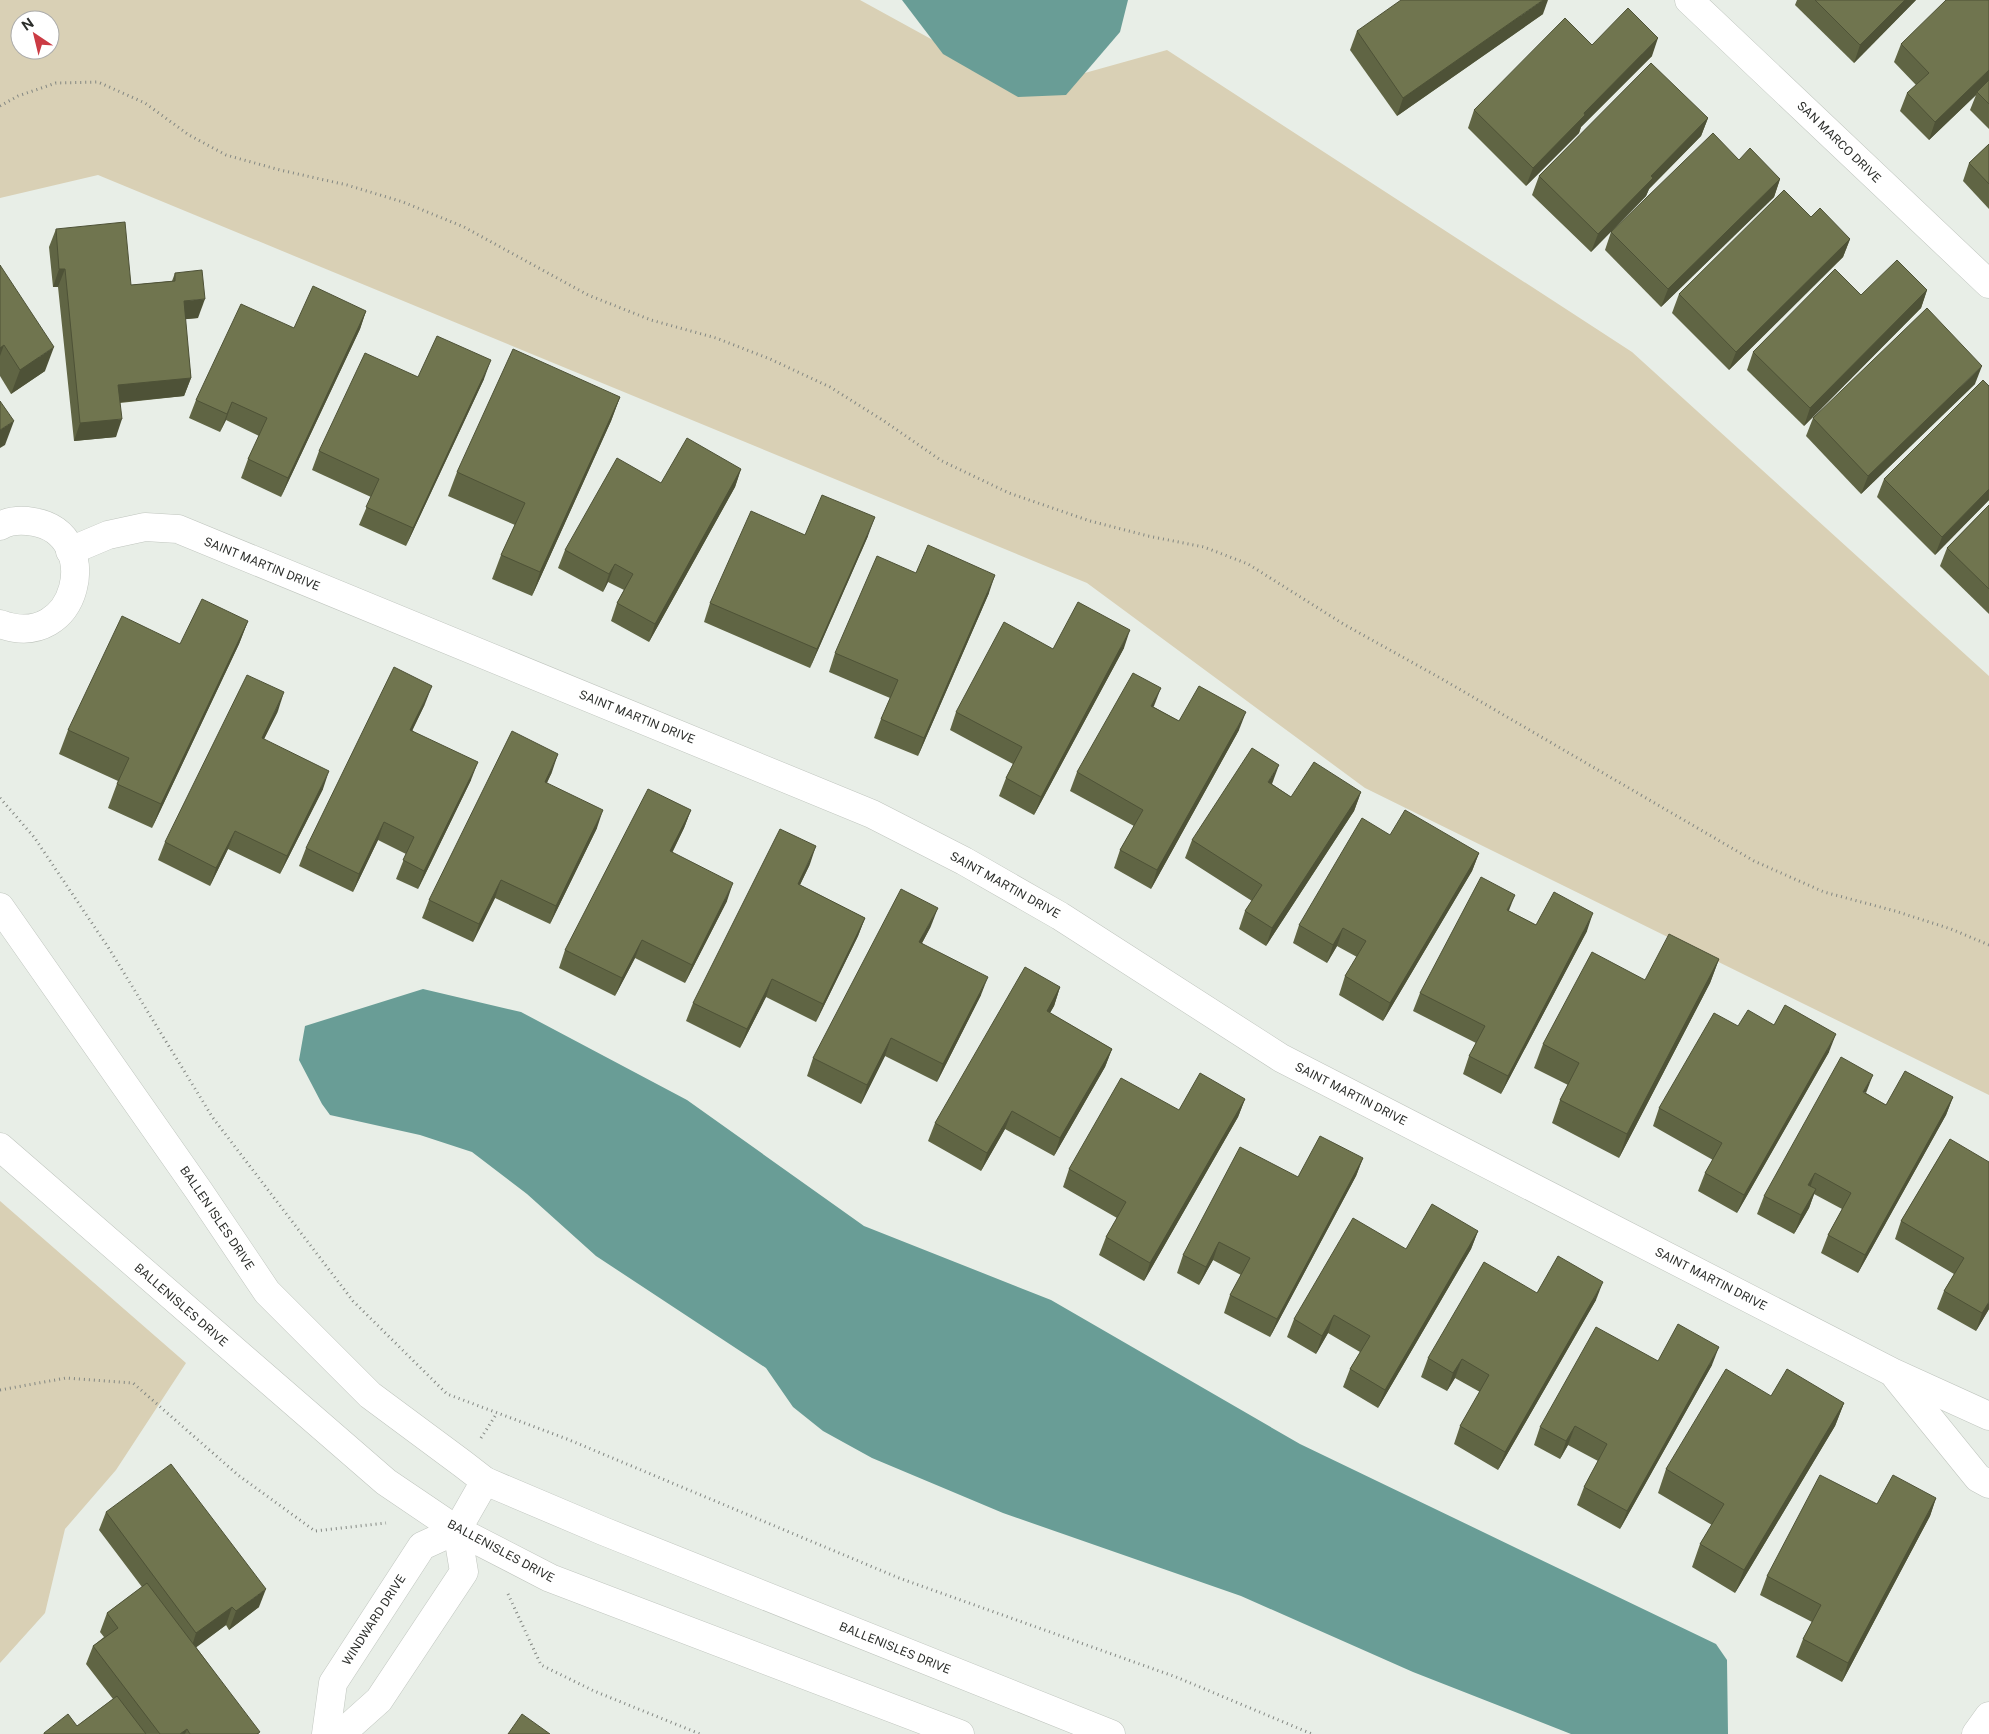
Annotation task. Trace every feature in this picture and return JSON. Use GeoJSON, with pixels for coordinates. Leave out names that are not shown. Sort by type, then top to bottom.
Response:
{"type":"FeatureCollection","features":[{"type":"Feature","properties":{"kind":"street","name":"SAN MARCO DRIVE"},"geometry":{"type":"LineString","coordinates":[[1689,0],[1989,284]]}},
{"type":"Feature","properties":{"kind":"street"},"geometry":{"type":"LineString","coordinates":[[0,526],[21,520],[38,523],[54,531],[66,542],[74,559],[76,577],[72,595],[62,610],[48,622],[31,628],[12,628],[0,624]]}},
{"type":"Feature","properties":{"kind":"street","name":"SAINT MARTIN DRIVE"},"geometry":{"type":"LineString","coordinates":[[70,551],[108,535],[145,527],[178,529],[872,814],[964,861],[1060,916],[1281,1058],[1892,1372],[1989,1416]]}},
{"type":"Feature","properties":{"kind":"street","name":"BALLEN ISLES DRIVE"},"geometry":{"type":"LineString","coordinates":[[0,907],[200,1191],[267,1292],[370,1395],[485,1481]]}},
{"type":"Feature","properties":{"kind":"street","name":"BALLENISLES DRIVE"},"geometry":{"type":"LineString","coordinates":[[0,1147],[386,1482],[457,1530],[550,1578],[960,1734]]}},
{"type":"Feature","properties":{"kind":"street","name":"SAINT MARTIN DRIVE"},"geometry":{"type":"LineString","coordinates":[[1892,1372],[1978,1478],[1989,1484]]}},
{"type":"Feature","properties":{"kind":"street"},"geometry":{"type":"LineString","coordinates":[[422,1546],[457,1530],[485,1481]]}},
{"type":"Feature","properties":{"kind":"street","name":"BALLENISLES DRIVE"},"geometry":{"type":"LineString","coordinates":[[485,1481],[612,1535],[1111,1734]]}},
{"type":"Feature","properties":{"kind":"street"},"geometry":{"type":"LineString","coordinates":[[341,1734],[379,1700],[464,1572],[457,1530]]}},
{"type":"Feature","properties":{"kind":"street","name":"WINDWARD DRIVE"},"geometry":{"type":"LineString","coordinates":[[326,1734],[333,1683],[422,1546]]}},
{"type":"Feature","properties":{"kind":"street"},"geometry":{"type":"LineString","coordinates":[[1976,1734],[1989,1716]]}},
{"type":"Feature","properties":{"kind":"path"},"geometry":{"type":"LineString","coordinates":[[0,106],[18,96],[56,83],[98,82],[145,103],[189,135],[226,156],[384,196],[464,227],[588,295],[652,320],[716,338],[770,359],[830,388],[942,461],[1009,493],[1090,521],[1148,536],[1204,547],[1248,564],[1345,625],[1442,679],[1754,861],[1824,892],[1951,928],[1989,945]]}},
{"type":"Feature","properties":{"kind":"path"},"geometry":{"type":"LineString","coordinates":[[0,798],[34,837],[108,947],[213,1118],[353,1301],[447,1394],[567,1439],[899,1578],[1176,1677],[1312,1734]]}},
{"type":"Feature","properties":{"kind":"path"},"geometry":{"type":"LineString","coordinates":[[0,1390],[66,1378],[132,1382],[238,1475],[315,1531],[395,1522],[422,1546]]}},
{"type":"Feature","properties":{"kind":"path"},"geometry":{"type":"LineString","coordinates":[[479,1442],[497,1413]]}},
{"type":"Feature","properties":{"kind":"path"},"geometry":{"type":"LineString","coordinates":[[464,1572],[506,1590],[541,1664],[594,1691],[700,1734]]}},
{"type":"Feature","properties":{"kind":"shaded area"},"geometry":{"type":"Polygon","coordinates":[[[0,0],[860,0],[1024,90],[1167,50],[1632,352],[1989,676],[1989,1095],[1365,788],[1087,583],[98,175],[0,198],[0,0]]]}},
{"type":"Feature","properties":{"kind":"shaded area"},"geometry":{"type":"Polygon","coordinates":[[[0,1201],[186,1363],[116,1470],[65,1529],[45,1613],[0,1663],[0,1201]]]}},
{"type":"Feature","properties":{"kind":"water"},"geometry":{"type":"Polygon","coordinates":[[[902,0],[1128,0],[1120,32],[1066,95],[1018,97],[943,54],[902,0]]]}},
{"type":"Feature","properties":{"kind":"water"},"geometry":{"type":"Polygon","coordinates":[[[423,989],[521,1012],[687,1100],[864,1226],[1051,1300],[1300,1444],[1716,1644],[1727,1660],[1728,1734],[1571,1734],[1413,1672],[1241,1596],[1003,1513],[872,1458],[823,1431],[793,1407],[766,1368],[596,1256],[527,1194],[472,1152],[420,1135],[330,1115],[322,1104],[299,1060],[305,1026],[423,989]]]}},
{"type":"Feature","properties":{"kind":"building"},"geometry":{"type":"Polygon","coordinates":[[[1401,0],[1543,0],[1403,98],[1357,31],[1401,0]]]}},
{"type":"Feature","properties":{"kind":"building"},"geometry":{"type":"Polygon","coordinates":[[[1815,0],[1905,0],[1860,45],[1815,0]]]}},
{"type":"Feature","properties":{"kind":"building"},"geometry":{"type":"Polygon","coordinates":[[[1946,0],[1989,0],[1989,70],[1935,122],[1907,93],[1929,73],[1901,44],[1946,0]]]}},
{"type":"Feature","properties":{"kind":"building"},"geometry":{"type":"Polygon","coordinates":[[[1628,8],[1658,38],[1533,168],[1474,110],[1565,18],[1592,45],[1628,8]]]}},
{"type":"Feature","properties":{"kind":"building"},"geometry":{"type":"Polygon","coordinates":[[[1651,63],[1708,118],[1598,234],[1539,176],[1651,63]]]}},
{"type":"Feature","properties":{"kind":"building"},"geometry":{"type":"Polygon","coordinates":[[[1989,80],[1989,104],[1977,92],[1989,80]]]}},
{"type":"Feature","properties":{"kind":"building"},"geometry":{"type":"Polygon","coordinates":[[[1713,133],[1739,160],[1750,148],[1780,179],[1668,289],[1611,232],[1713,133]]]}},
{"type":"Feature","properties":{"kind":"building"},"geometry":{"type":"Polygon","coordinates":[[[1989,144],[1989,184],[1969,163],[1989,144]]]}},
{"type":"Feature","properties":{"kind":"building"},"geometry":{"type":"Polygon","coordinates":[[[1784,190],[1811,217],[1820,208],[1850,239],[1736,352],[1679,294],[1784,190]]]}},
{"type":"Feature","properties":{"kind":"building"},"geometry":{"type":"Polygon","coordinates":[[[125,222],[131,285],[175,281],[175,273],[202,270],[205,299],[184,301],[191,378],[118,385],[122,419],[80,423],[65,269],[59,269],[56,229],[125,222]]]}},
{"type":"Feature","properties":{"kind":"building"},"geometry":{"type":"Polygon","coordinates":[[[1897,260],[1927,290],[1810,408],[1753,352],[1835,269],[1861,295],[1897,260]]]}},
{"type":"Feature","properties":{"kind":"building"},"geometry":{"type":"Polygon","coordinates":[[[0,265],[54,347],[20,370],[4,345],[0,348],[0,265]]]}},
{"type":"Feature","properties":{"kind":"building"},"geometry":{"type":"Polygon","coordinates":[[[313,286],[366,311],[288,478],[248,459],[267,418],[232,402],[227,414],[196,400],[241,304],[294,328],[313,286]]]}},
{"type":"Feature","properties":{"kind":"building"},"geometry":{"type":"Polygon","coordinates":[[[1927,308],[1982,366],[1868,476],[1813,418],[1927,308]]]}},
{"type":"Feature","properties":{"kind":"building"},"geometry":{"type":"Polygon","coordinates":[[[437,336],[491,360],[413,528],[366,507],[379,479],[319,451],[365,353],[418,377],[437,336]]]}},
{"type":"Feature","properties":{"kind":"building"},"geometry":{"type":"Polygon","coordinates":[[[513,349],[620,397],[540,572],[501,555],[525,503],[457,472],[513,349]]]}},
{"type":"Feature","properties":{"kind":"building"},"geometry":{"type":"Polygon","coordinates":[[[1983,380],[1989,386],[1989,489],[1942,537],[1884,479],[1983,380]]]}},
{"type":"Feature","properties":{"kind":"building"},"geometry":{"type":"Polygon","coordinates":[[[0,401],[14,421],[0,430],[0,401]]]}},
{"type":"Feature","properties":{"kind":"building"},"geometry":{"type":"Polygon","coordinates":[[[687,438],[741,469],[655,624],[617,603],[633,574],[615,564],[609,574],[565,550],[617,458],[661,483],[687,438]]]}},
{"type":"Feature","properties":{"kind":"building"},"geometry":{"type":"Polygon","coordinates":[[[822,495],[875,517],[817,649],[710,603],[751,511],[805,535],[822,495]]]}},
{"type":"Feature","properties":{"kind":"building"},"geometry":{"type":"Polygon","coordinates":[[[1989,505],[1989,589],[1947,548],[1989,505]]]}},
{"type":"Feature","properties":{"kind":"building"},"geometry":{"type":"Polygon","coordinates":[[[928,545],[995,575],[924,738],[881,719],[898,680],[835,653],[877,556],[916,573],[928,545]]]}},
{"type":"Feature","properties":{"kind":"building"},"geometry":{"type":"Polygon","coordinates":[[[202,599],[248,621],[161,804],[117,784],[129,758],[68,730],[122,616],[180,644],[202,599]]]}},
{"type":"Feature","properties":{"kind":"building"},"geometry":{"type":"Polygon","coordinates":[[[1078,602],[1130,630],[1041,797],[1006,778],[1022,747],[956,712],[1004,622],[1053,649],[1078,602]]]}},
{"type":"Feature","properties":{"kind":"building"},"geometry":{"type":"Polygon","coordinates":[[[394,667],[432,686],[410,730],[478,762],[424,871],[403,860],[414,837],[384,822],[359,874],[306,848],[394,667]]]}},
{"type":"Feature","properties":{"kind":"building"},"geometry":{"type":"Polygon","coordinates":[[[1133,673],[1161,688],[1151,706],[1179,721],[1199,686],[1246,712],[1157,870],[1120,850],[1143,810],[1077,772],[1133,673]]]}},
{"type":"Feature","properties":{"kind":"building"},"geometry":{"type":"Polygon","coordinates":[[[247,675],[284,692],[262,738],[329,771],[287,856],[235,831],[216,868],[165,842],[247,675]]]}},
{"type":"Feature","properties":{"kind":"building"},"geometry":{"type":"Polygon","coordinates":[[[512,731],[558,754],[545,782],[603,810],[556,906],[501,880],[479,924],[429,900],[512,731]]]}},
{"type":"Feature","properties":{"kind":"building"},"geometry":{"type":"Polygon","coordinates":[[[1252,748],[1279,765],[1268,782],[1291,797],[1314,762],[1361,792],[1272,928],[1245,911],[1262,885],[1192,840],[1252,748]]]}},
{"type":"Feature","properties":{"kind":"building"},"geometry":{"type":"Polygon","coordinates":[[[648,789],[691,810],[670,851],[733,883],[692,965],[642,940],[622,978],[565,950],[648,789]]]}},
{"type":"Feature","properties":{"kind":"building"},"geometry":{"type":"Polygon","coordinates":[[[1405,810],[1479,853],[1390,1003],[1345,976],[1366,941],[1343,928],[1333,945],[1299,925],[1362,818],[1390,835],[1405,810]]]}},
{"type":"Feature","properties":{"kind":"building"},"geometry":{"type":"Polygon","coordinates":[[[780,829],[816,846],[798,884],[865,918],[823,1004],[772,979],[747,1029],[693,1003],[780,829]]]}},
{"type":"Feature","properties":{"kind":"building"},"geometry":{"type":"Polygon","coordinates":[[[1481,877],[1515,895],[1507,910],[1536,925],[1554,892],[1593,913],[1508,1076],[1469,1056],[1485,1026],[1420,993],[1481,877]]]}},
{"type":"Feature","properties":{"kind":"building"},"geometry":{"type":"Polygon","coordinates":[[[901,889],[938,908],[919,942],[988,977],[943,1064],[891,1038],[867,1085],[813,1058],[901,889]]]}},
{"type":"Feature","properties":{"kind":"building"},"geometry":{"type":"Polygon","coordinates":[[[1669,934],[1719,959],[1627,1134],[1560,1100],[1579,1063],[1543,1044],[1592,952],[1645,980],[1669,934]]]}},
{"type":"Feature","properties":{"kind":"building"},"geometry":{"type":"Polygon","coordinates":[[[1025,967],[1060,987],[1047,1011],[1112,1049],[1060,1138],[1012,1111],[987,1153],[935,1123],[1025,967]]]}},
{"type":"Feature","properties":{"kind":"building"},"geometry":{"type":"Polygon","coordinates":[[[1785,1005],[1836,1034],[1744,1195],[1705,1173],[1722,1143],[1659,1108],[1714,1013],[1738,1026],[1748,1010],[1774,1025],[1785,1005]]]}},
{"type":"Feature","properties":{"kind":"building"},"geometry":{"type":"Polygon","coordinates":[[[1841,1057],[1873,1075],[1863,1092],[1886,1105],[1905,1071],[1953,1097],[1865,1255],[1828,1235],[1851,1193],[1815,1173],[1808,1185],[1816,1189],[1801,1215],[1764,1196],[1841,1057]]]}},
{"type":"Feature","properties":{"kind":"building"},"geometry":{"type":"Polygon","coordinates":[[[1200,1073],[1245,1099],[1150,1263],[1106,1237],[1126,1202],[1069,1169],[1121,1078],[1179,1110],[1200,1073]]]}},
{"type":"Feature","properties":{"kind":"building"},"geometry":{"type":"Polygon","coordinates":[[[1320,1136],[1363,1158],[1277,1319],[1230,1295],[1250,1258],[1219,1242],[1206,1267],[1183,1255],[1240,1147],[1298,1177],[1320,1136]]]}},
{"type":"Feature","properties":{"kind":"building"},"geometry":{"type":"Polygon","coordinates":[[[1950,1139],[1989,1162],[1989,1302],[1982,1313],[1944,1291],[1964,1258],[1901,1221],[1950,1139]]]}},
{"type":"Feature","properties":{"kind":"building"},"geometry":{"type":"Polygon","coordinates":[[[1432,1204],[1478,1231],[1385,1390],[1350,1369],[1370,1336],[1334,1315],[1322,1336],[1294,1319],[1353,1218],[1406,1249],[1432,1204]]]}},
{"type":"Feature","properties":{"kind":"building"},"geometry":{"type":"Polygon","coordinates":[[[1558,1256],[1603,1282],[1505,1452],[1460,1426],[1489,1375],[1462,1359],[1453,1373],[1428,1358],[1484,1262],[1537,1293],[1558,1256]]]}},
{"type":"Feature","properties":{"kind":"building"},"geometry":{"type":"Polygon","coordinates":[[[1678,1324],[1719,1347],[1627,1511],[1584,1487],[1607,1444],[1575,1426],[1566,1441],[1540,1427],[1596,1327],[1658,1361],[1678,1324]]]}},
{"type":"Feature","properties":{"kind":"building"},"geometry":{"type":"Polygon","coordinates":[[[1726,1369],[1771,1396],[1787,1369],[1844,1403],[1744,1570],[1700,1544],[1724,1504],[1666,1469],[1726,1369]]]}},
{"type":"Feature","properties":{"kind":"building"},"geometry":{"type":"Polygon","coordinates":[[[171,1464],[266,1589],[236,1611],[232,1607],[196,1633],[106,1512],[171,1464]]]}},
{"type":"Feature","properties":{"kind":"building"},"geometry":{"type":"Polygon","coordinates":[[[1820,1475],[1877,1504],[1893,1475],[1936,1498],[1848,1663],[1803,1639],[1821,1605],[1767,1576],[1820,1475]]]}},
{"type":"Feature","properties":{"kind":"building"},"geometry":{"type":"Polygon","coordinates":[[[147,1583],[260,1732],[257,1734],[190,1734],[187,1729],[180,1734],[160,1734],[93,1646],[118,1628],[107,1613],[147,1583]]]}},
{"type":"Feature","properties":{"kind":"building"},"geometry":{"type":"Polygon","coordinates":[[[117,1696],[146,1734],[44,1733],[68,1714],[77,1726],[117,1696]]]}},
{"type":"Feature","properties":{"kind":"building"},"geometry":{"type":"Polygon","coordinates":[[[522,1714],[550,1734],[508,1734],[522,1714]]]}}]}
